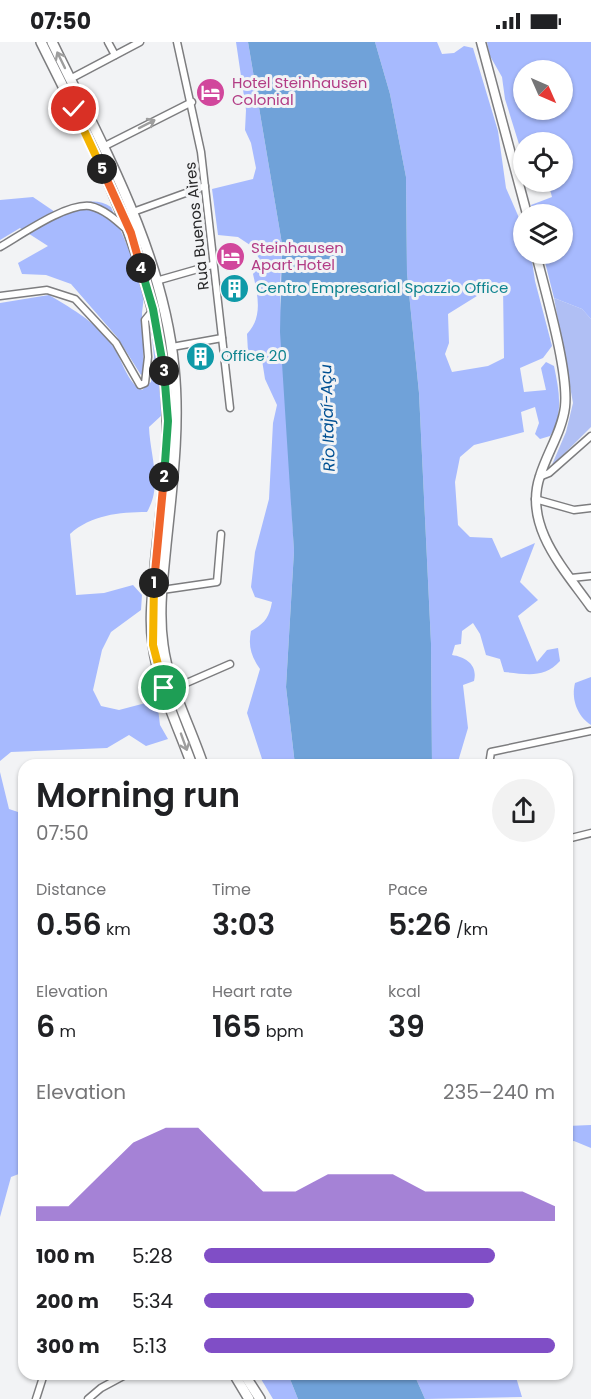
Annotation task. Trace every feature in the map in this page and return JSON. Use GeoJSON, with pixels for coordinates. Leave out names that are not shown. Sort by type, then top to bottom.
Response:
{"type":"FeatureCollection","features":[{"type":"Feature","properties":{"kind":"main road"},"geometry":{"type":"LineString","coordinates":[[41,42],[131,233],[153,309],[164,370],[168,421],[152,608],[153,645],[164,688],[190,759]]}},
{"type":"Feature","properties":{"kind":"main road"},"geometry":{"type":"LineString","coordinates":[[52,42],[133,212],[156,281],[172,347],[176,428],[162,590],[163,645],[175,688],[201,759]]}},
{"type":"Feature","properties":{"kind":"main road"},"geometry":{"type":"LineString","coordinates":[[90,143],[103,147]]}},
{"type":"Feature","properties":{"kind":"main road"},"geometry":{"type":"LineString","coordinates":[[238,1380],[249,1399]]}},
{"type":"Feature","properties":{"kind":"main road"},"geometry":{"type":"LineString","coordinates":[[248,1380],[260,1399]]}},
{"type":"Feature","properties":{"kind":"street"},"geometry":{"type":"LineString","coordinates":[[108,42],[115,56]]}},
{"type":"Feature","properties":{"kind":"street"},"geometry":{"type":"LineString","coordinates":[[70,79],[140,42]]}},
{"type":"Feature","properties":{"kind":"street","name":"Rua Buenos Aires"},"geometry":{"type":"LineString","coordinates":[[177,42],[192,102],[205,186],[230,408]]}},
{"type":"Feature","properties":{"kind":"street"},"geometry":{"type":"LineString","coordinates":[[481,42],[524,204]]}},
{"type":"Feature","properties":{"kind":"street"},"geometry":{"type":"LineString","coordinates":[[103,147],[192,102]]}},
{"type":"Feature","properties":{"kind":"street"},"geometry":{"type":"LineString","coordinates":[[133,212],[205,186]]}},
{"type":"Feature","properties":{"kind":"street"},"geometry":{"type":"LineString","coordinates":[[0,247],[65,212],[82,206],[102,211],[131,233]]}},
{"type":"Feature","properties":{"kind":"street"},"geometry":{"type":"LineString","coordinates":[[538,264],[565,391],[562,416],[539,477],[535,500],[542,532],[591,607]]}},
{"type":"Feature","properties":{"kind":"street"},"geometry":{"type":"LineString","coordinates":[[156,281],[213,265]]}},
{"type":"Feature","properties":{"kind":"street"},"geometry":{"type":"LineString","coordinates":[[0,296],[47,290],[75,299],[116,343],[140,385],[145,382],[147,372],[145,320],[153,309]]}},
{"type":"Feature","properties":{"kind":"street"},"geometry":{"type":"LineString","coordinates":[[172,347],[222,338]]}},
{"type":"Feature","properties":{"kind":"street"},"geometry":{"type":"LineString","coordinates":[[539,477],[549,473],[591,436]]}},
{"type":"Feature","properties":{"kind":"street"},"geometry":{"type":"LineString","coordinates":[[535,500],[574,510],[591,508]]}},
{"type":"Feature","properties":{"kind":"street"},"geometry":{"type":"LineString","coordinates":[[162,590],[217,582],[221,534]]}},
{"type":"Feature","properties":{"kind":"street"},"geometry":{"type":"LineString","coordinates":[[571,578],[591,576]]}},
{"type":"Feature","properties":{"kind":"street"},"geometry":{"type":"LineString","coordinates":[[175,688],[230,664]]}},
{"type":"Feature","properties":{"kind":"street"},"geometry":{"type":"LineString","coordinates":[[490,759],[491,752],[591,731]]}},
{"type":"Feature","properties":{"kind":"street"},"geometry":{"type":"LineString","coordinates":[[573,838],[591,833]]}},
{"type":"Feature","properties":{"kind":"street"},"geometry":{"type":"LineString","coordinates":[[36,1399],[42,1380]]}},
{"type":"Feature","properties":{"kind":"street"},"geometry":{"type":"LineString","coordinates":[[88,1399],[116,1380]]}},
{"type":"Feature","properties":{"kind":"shaded area"},"geometry":{"type":"Polygon","coordinates":[[[236,42],[248,42],[282,244],[280,294],[294,551],[286,687],[294,759],[262,759],[247,713],[260,669],[251,651],[251,631],[266,620],[272,602],[255,597],[251,587],[255,552],[269,499],[273,423],[277,405],[265,379],[262,360],[248,352],[247,334],[255,321],[258,306],[253,274],[260,265],[256,249],[238,237],[218,235],[212,189],[253,179],[256,168],[251,143],[245,130],[246,110],[236,42]]]}},
{"type":"Feature","properties":{"kind":"shaded area"},"geometry":{"type":"Polygon","coordinates":[[[375,42],[437,42],[442,54],[454,53],[464,46],[473,48],[498,131],[506,188],[513,204],[513,264],[532,264],[552,346],[543,358],[520,368],[524,392],[546,390],[541,368],[546,362],[554,366],[559,393],[559,411],[550,436],[540,439],[535,434],[539,423],[535,407],[521,412],[524,432],[474,445],[460,457],[455,482],[458,525],[470,537],[492,538],[501,558],[535,543],[520,582],[538,600],[518,616],[537,662],[547,650],[558,648],[560,661],[548,671],[541,673],[504,672],[500,659],[486,655],[480,634],[473,623],[462,631],[461,644],[455,645],[452,655],[470,663],[475,675],[474,681],[463,685],[468,728],[459,759],[432,759],[431,643],[419,393],[407,273],[406,177],[390,94],[375,42]],[[503,287],[485,291],[448,314],[449,343],[445,354],[452,372],[488,366],[504,358],[503,287]]]}},
{"type":"Feature","properties":{"kind":"shaded area"},"geometry":{"type":"Polygon","coordinates":[[[487,42],[591,42],[591,319],[582,309],[554,298],[546,264],[573,264],[573,204],[534,204],[552,197],[551,192],[573,192],[573,132],[515,132],[505,99],[502,77],[490,56],[487,42]]]}},
{"type":"Feature","properties":{"kind":"shaded area"},"geometry":{"type":"Polygon","coordinates":[[[33,197],[55,212],[91,201],[104,203],[111,207],[138,272],[144,296],[142,313],[144,372],[141,375],[117,337],[71,284],[46,275],[22,274],[18,263],[48,246],[20,228],[0,240],[0,200],[33,197]]]}},
{"type":"Feature","properties":{"kind":"shaded area"},"geometry":{"type":"Polygon","coordinates":[[[49,295],[101,331],[114,348],[133,383],[142,390],[151,382],[154,357],[150,318],[161,370],[162,415],[149,427],[155,481],[152,502],[147,512],[106,516],[87,523],[70,534],[76,595],[104,593],[133,585],[142,595],[141,610],[111,632],[102,650],[93,690],[101,706],[119,710],[157,700],[160,725],[168,739],[146,746],[129,735],[107,748],[11,752],[0,761],[0,303],[49,295]]]}},
{"type":"Feature","properties":{"kind":"shaded area"},"geometry":{"type":"Polygon","coordinates":[[[554,298],[582,309],[591,319],[591,427],[551,467],[566,432],[573,403],[554,298]]]}},
{"type":"Feature","properties":{"kind":"shaded area"},"geometry":{"type":"Polygon","coordinates":[[[591,677],[591,725],[576,707],[574,689],[575,683],[591,677]]]}},
{"type":"Feature","properties":{"kind":"shaded area"},"geometry":{"type":"Polygon","coordinates":[[[0,772],[9,809],[18,812],[18,1174],[11,1177],[0,1217],[0,772]]]}},
{"type":"Feature","properties":{"kind":"shaded area"},"geometry":{"type":"Polygon","coordinates":[[[591,1125],[591,1148],[573,1141],[573,1126],[591,1125]]]}},
{"type":"Feature","properties":{"kind":"shaded area"},"geometry":{"type":"Polygon","coordinates":[[[262,1380],[290,1380],[298,1399],[273,1399],[262,1380]]]}},
{"type":"Feature","properties":{"kind":"shaded area"},"geometry":{"type":"Polygon","coordinates":[[[417,1380],[517,1380],[522,1397],[425,1399],[417,1380]]]}},
{"type":"Feature","properties":{"kind":"water","name":"Rio Itajaí-Açu"},"geometry":{"type":"Polygon","coordinates":[[[248,42],[375,42],[390,94],[406,177],[407,273],[419,393],[431,643],[432,759],[294,759],[286,687],[294,551],[280,332],[282,244],[248,42]]]}},
{"type":"Feature","properties":{"kind":"water"},"geometry":{"type":"Polygon","coordinates":[[[290,1380],[417,1380],[425,1399],[298,1399],[290,1380]]]}},
{"type":"Feature","properties":{"kind":"place","name":"Hotel Steinhausen Colonial"},"geometry":{"type":"Point","coordinates":[211,92]}},
{"type":"Feature","properties":{"kind":"place","name":"Steinhausen Apart Hotel"},"geometry":{"type":"Point","coordinates":[230,257]}},
{"type":"Feature","properties":{"kind":"place","name":"Centro Empresarial Spazzio Office"},"geometry":{"type":"Point","coordinates":[235,288]}},
{"type":"Feature","properties":{"kind":"place","name":"Office 20"},"geometry":{"type":"Point","coordinates":[200,356]}},
{"type":"Feature","properties":{"kind":"route"},"geometry":{"type":"LineString","coordinates":[[74,109],[131,233],[158,327],[163,358],[168,421],[152,616],[153,645],[164,688]]}}]}
